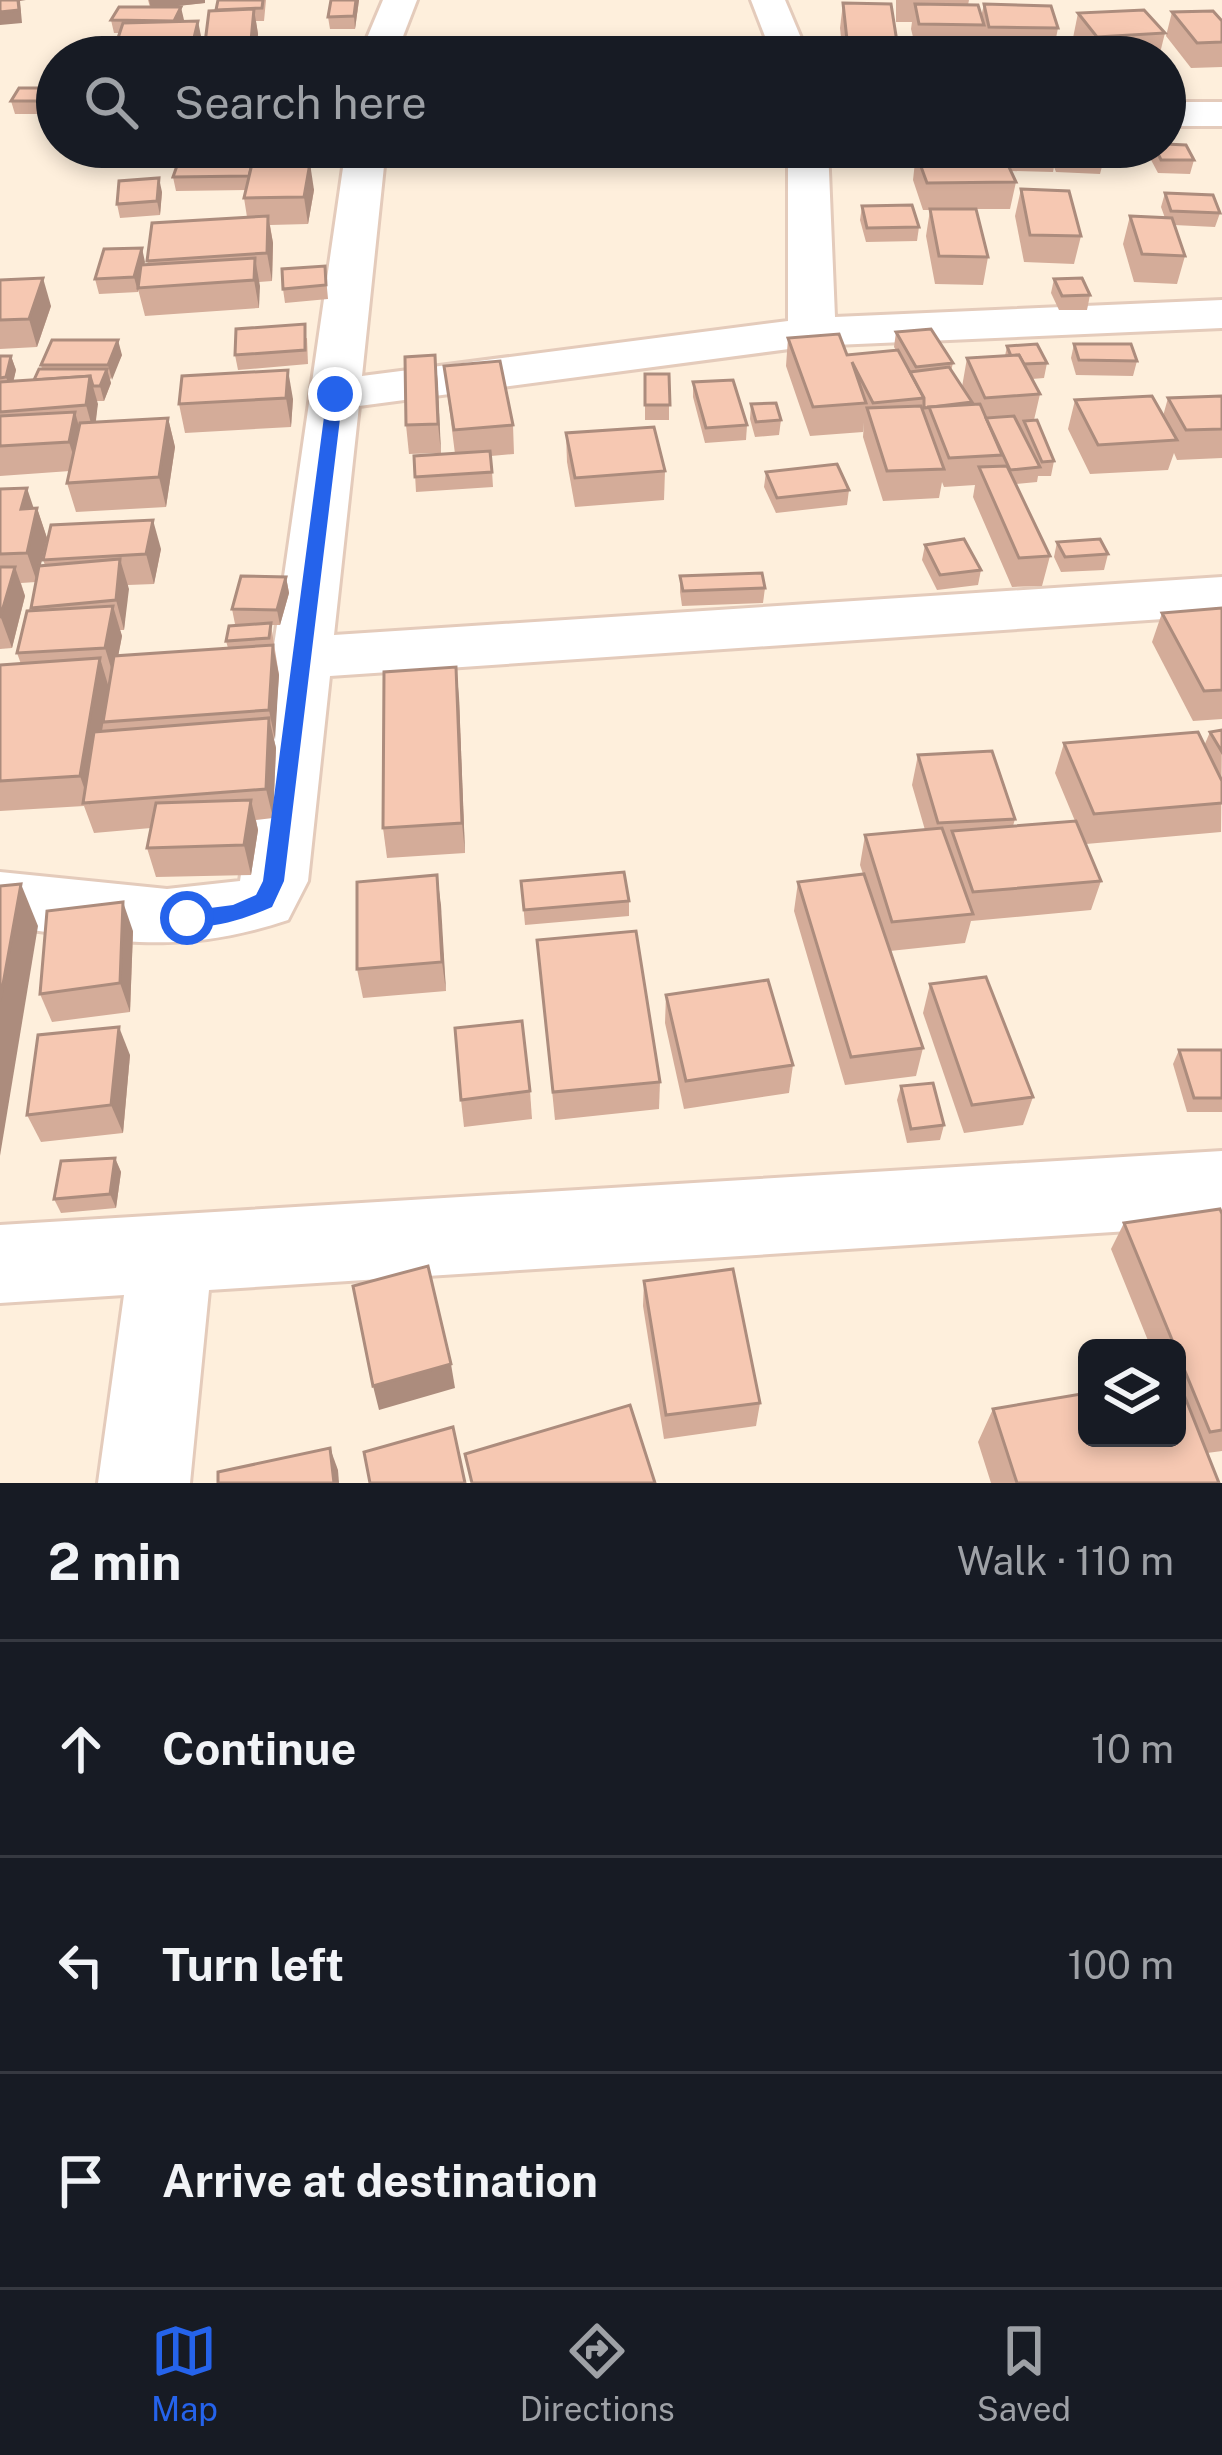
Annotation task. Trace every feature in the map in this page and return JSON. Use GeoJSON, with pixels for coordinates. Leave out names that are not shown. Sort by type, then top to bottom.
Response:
{"type":"FeatureCollection","features":[{"type":"Feature","properties":{"kind":"street"},"geometry":{"type":"LineString","coordinates":[[385,36],[400,0]]}},
{"type":"Feature","properties":{"kind":"street"},"geometry":{"type":"LineString","coordinates":[[768,0],[783,36]]}},
{"type":"Feature","properties":{"kind":"street"},"geometry":{"type":"LineString","coordinates":[[1186,114],[1222,114]]}},
{"type":"Feature","properties":{"kind":"street"},"geometry":{"type":"LineString","coordinates":[[0,899],[187,918],[235,913],[264,901],[274,881],[363,168]]}},
{"type":"Feature","properties":{"kind":"street"},"geometry":{"type":"LineString","coordinates":[[808,168],[812,332]]}},
{"type":"Feature","properties":{"kind":"street"},"geometry":{"type":"LineString","coordinates":[[335,394],[812,332],[1222,314]]}},
{"type":"Feature","properties":{"kind":"street"},"geometry":{"type":"LineString","coordinates":[[302,657],[1222,596]]}},
{"type":"Feature","properties":{"kind":"street"},"geometry":{"type":"LineString","coordinates":[[0,1264],[1222,1188]]}},
{"type":"Feature","properties":{"kind":"street"},"geometry":{"type":"LineString","coordinates":[[144,1483],[171,1253]]}},
{"type":"Feature","properties":{"kind":"building"},"geometry":{"type":"Polygon","coordinates":[[[0,0],[18,0],[19,10],[0,12],[0,0]]]}},
{"type":"Feature","properties":{"kind":"building"},"geometry":{"type":"Polygon","coordinates":[[[218,0],[263,0],[262,8],[216,10],[218,0]]]}},
{"type":"Feature","properties":{"kind":"building"},"geometry":{"type":"Polygon","coordinates":[[[331,0],[356,0],[354,16],[328,17],[331,0]]]}},
{"type":"Feature","properties":{"kind":"building"},"geometry":{"type":"Polygon","coordinates":[[[843,3],[891,4],[896,36],[847,36],[843,3]]]}},
{"type":"Feature","properties":{"kind":"building"},"geometry":{"type":"Polygon","coordinates":[[[915,4],[978,5],[984,25],[919,24],[915,4]]]}},
{"type":"Feature","properties":{"kind":"building"},"geometry":{"type":"Polygon","coordinates":[[[984,4],[1051,6],[1058,28],[989,27],[984,4]]]}},
{"type":"Feature","properties":{"kind":"building"},"geometry":{"type":"Polygon","coordinates":[[[119,7],[181,7],[174,21],[111,20],[119,7]]]}},
{"type":"Feature","properties":{"kind":"building"},"geometry":{"type":"Polygon","coordinates":[[[254,9],[251,36],[206,36],[209,11],[254,9]]]}},
{"type":"Feature","properties":{"kind":"building"},"geometry":{"type":"Polygon","coordinates":[[[1144,10],[1165,33],[1096,36],[1078,13],[1144,10]]]}},
{"type":"Feature","properties":{"kind":"building"},"geometry":{"type":"Polygon","coordinates":[[[1213,11],[1222,21],[1222,42],[1197,43],[1172,12],[1213,11]]]}},
{"type":"Feature","properties":{"kind":"building"},"geometry":{"type":"Polygon","coordinates":[[[198,21],[194,36],[119,36],[123,23],[198,21]]]}},
{"type":"Feature","properties":{"kind":"building"},"geometry":{"type":"Polygon","coordinates":[[[19,88],[36,88],[36,101],[11,101],[19,88]]]}},
{"type":"Feature","properties":{"kind":"building"},"geometry":{"type":"Polygon","coordinates":[[[176,168],[251,168],[249,176],[173,177],[176,168]]]}},
{"type":"Feature","properties":{"kind":"building"},"geometry":{"type":"Polygon","coordinates":[[[251,168],[309,168],[304,197],[244,198],[251,168]]]}},
{"type":"Feature","properties":{"kind":"building"},"geometry":{"type":"Polygon","coordinates":[[[922,168],[1009,168],[1016,182],[927,183],[922,168]]]}},
{"type":"Feature","properties":{"kind":"building"},"geometry":{"type":"Polygon","coordinates":[[[159,178],[157,201],[117,204],[119,181],[159,178]]]}},
{"type":"Feature","properties":{"kind":"building"},"geometry":{"type":"Polygon","coordinates":[[[1021,189],[1069,191],[1081,236],[1030,235],[1021,189]]]}},
{"type":"Feature","properties":{"kind":"building"},"geometry":{"type":"Polygon","coordinates":[[[1165,193],[1213,195],[1220,213],[1171,211],[1165,193]]]}},
{"type":"Feature","properties":{"kind":"building"},"geometry":{"type":"Polygon","coordinates":[[[912,205],[919,227],[867,228],[862,206],[912,205]]]}},
{"type":"Feature","properties":{"kind":"building"},"geometry":{"type":"Polygon","coordinates":[[[930,209],[976,209],[988,257],[939,256],[930,209]]]}},
{"type":"Feature","properties":{"kind":"building"},"geometry":{"type":"Polygon","coordinates":[[[268,216],[267,253],[147,261],[152,223],[268,216]]]}},
{"type":"Feature","properties":{"kind":"building"},"geometry":{"type":"Polygon","coordinates":[[[1130,216],[1172,218],[1185,256],[1142,254],[1130,216]]]}},
{"type":"Feature","properties":{"kind":"building"},"geometry":{"type":"Polygon","coordinates":[[[142,248],[134,277],[95,279],[104,249],[142,248]]]}},
{"type":"Feature","properties":{"kind":"building"},"geometry":{"type":"Polygon","coordinates":[[[255,258],[254,280],[138,288],[141,265],[255,258]]]}},
{"type":"Feature","properties":{"kind":"building"},"geometry":{"type":"Polygon","coordinates":[[[325,266],[326,285],[283,289],[282,269],[325,266]]]}},
{"type":"Feature","properties":{"kind":"building"},"geometry":{"type":"Polygon","coordinates":[[[43,278],[29,319],[0,320],[0,280],[43,278]]]}},
{"type":"Feature","properties":{"kind":"building"},"geometry":{"type":"Polygon","coordinates":[[[1082,278],[1090,295],[1062,296],[1054,279],[1082,278]]]}},
{"type":"Feature","properties":{"kind":"building"},"geometry":{"type":"Polygon","coordinates":[[[305,324],[305,350],[235,355],[236,329],[305,324]]]}},
{"type":"Feature","properties":{"kind":"building"},"geometry":{"type":"Polygon","coordinates":[[[931,329],[953,363],[916,367],[896,332],[931,329]]]}},
{"type":"Feature","properties":{"kind":"building"},"geometry":{"type":"Polygon","coordinates":[[[839,334],[847,355],[898,350],[924,398],[873,403],[852,362],[866,403],[813,407],[788,338],[839,334]]]}},
{"type":"Feature","properties":{"kind":"building"},"geometry":{"type":"Polygon","coordinates":[[[52,340],[118,340],[108,365],[41,365],[52,340]]]}},
{"type":"Feature","properties":{"kind":"building"},"geometry":{"type":"Polygon","coordinates":[[[1037,344],[1047,363],[1024,364],[1019,355],[1011,356],[1007,346],[1037,344]]]}},
{"type":"Feature","properties":{"kind":"building"},"geometry":{"type":"Polygon","coordinates":[[[1074,344],[1131,344],[1137,361],[1079,360],[1074,344]]]}},
{"type":"Feature","properties":{"kind":"building"},"geometry":{"type":"Polygon","coordinates":[[[435,355],[438,424],[406,425],[405,357],[435,355]]]}},
{"type":"Feature","properties":{"kind":"building"},"geometry":{"type":"Polygon","coordinates":[[[1019,355],[1040,394],[985,398],[967,358],[1019,355]]]}},
{"type":"Feature","properties":{"kind":"building"},"geometry":{"type":"Polygon","coordinates":[[[0,356],[11,356],[6,377],[0,378],[0,356]]]}},
{"type":"Feature","properties":{"kind":"building"},"geometry":{"type":"Polygon","coordinates":[[[500,361],[513,425],[454,430],[444,366],[500,361]]]}},
{"type":"Feature","properties":{"kind":"building"},"geometry":{"type":"Polygon","coordinates":[[[949,367],[972,402],[924,408],[924,398],[910,372],[949,367]]]}},
{"type":"Feature","properties":{"kind":"building"},"geometry":{"type":"Polygon","coordinates":[[[39,369],[107,369],[100,386],[93,386],[90,376],[34,380],[39,369]]]}},
{"type":"Feature","properties":{"kind":"building"},"geometry":{"type":"Polygon","coordinates":[[[288,370],[286,398],[179,404],[182,376],[288,370]]]}},
{"type":"Feature","properties":{"kind":"building"},"geometry":{"type":"Polygon","coordinates":[[[645,374],[669,374],[670,405],[645,405],[645,374]]]}},
{"type":"Feature","properties":{"kind":"building"},"geometry":{"type":"Polygon","coordinates":[[[90,376],[86,405],[0,412],[0,382],[90,376]]]}},
{"type":"Feature","properties":{"kind":"building"},"geometry":{"type":"Polygon","coordinates":[[[733,380],[747,425],[706,428],[693,382],[733,380]]]}},
{"type":"Feature","properties":{"kind":"building"},"geometry":{"type":"Polygon","coordinates":[[[1152,396],[1177,440],[1098,445],[1075,400],[1152,396]]]}},
{"type":"Feature","properties":{"kind":"building"},"geometry":{"type":"Polygon","coordinates":[[[1222,396],[1222,429],[1186,430],[1168,398],[1222,396]]]}},
{"type":"Feature","properties":{"kind":"building"},"geometry":{"type":"Polygon","coordinates":[[[776,403],[781,420],[756,422],[751,404],[776,403]]]}},
{"type":"Feature","properties":{"kind":"building"},"geometry":{"type":"Polygon","coordinates":[[[980,404],[1002,455],[949,458],[929,407],[980,404]]]}},
{"type":"Feature","properties":{"kind":"building"},"geometry":{"type":"Polygon","coordinates":[[[921,406],[944,469],[887,471],[867,408],[921,406]]]}},
{"type":"Feature","properties":{"kind":"building"},"geometry":{"type":"Polygon","coordinates":[[[75,412],[69,442],[0,446],[0,416],[75,412]]]}},
{"type":"Feature","properties":{"kind":"building"},"geometry":{"type":"Polygon","coordinates":[[[1014,416],[1040,467],[1010,470],[986,418],[1014,416]]]}},
{"type":"Feature","properties":{"kind":"building"},"geometry":{"type":"Polygon","coordinates":[[[168,418],[159,477],[67,483],[80,423],[168,418]]]}},
{"type":"Feature","properties":{"kind":"building"},"geometry":{"type":"Polygon","coordinates":[[[1037,420],[1054,461],[1042,462],[1024,421],[1037,420]]]}},
{"type":"Feature","properties":{"kind":"building"},"geometry":{"type":"Polygon","coordinates":[[[654,427],[665,471],[575,478],[566,433],[654,427]]]}},
{"type":"Feature","properties":{"kind":"building"},"geometry":{"type":"Polygon","coordinates":[[[490,451],[492,472],[415,477],[414,456],[490,451]]]}},
{"type":"Feature","properties":{"kind":"building"},"geometry":{"type":"Polygon","coordinates":[[[837,464],[849,490],[777,498],[766,472],[837,464]]]}},
{"type":"Feature","properties":{"kind":"building"},"geometry":{"type":"Polygon","coordinates":[[[1007,466],[1050,556],[1019,558],[979,467],[1007,466]]]}},
{"type":"Feature","properties":{"kind":"building"},"geometry":{"type":"Polygon","coordinates":[[[27,488],[21,509],[37,508],[27,553],[0,554],[0,489],[27,488]]]}},
{"type":"Feature","properties":{"kind":"building"},"geometry":{"type":"Polygon","coordinates":[[[153,520],[146,554],[43,560],[51,525],[153,520]]]}},
{"type":"Feature","properties":{"kind":"building"},"geometry":{"type":"Polygon","coordinates":[[[964,539],[981,570],[940,575],[925,545],[964,539]]]}},
{"type":"Feature","properties":{"kind":"building"},"geometry":{"type":"Polygon","coordinates":[[[1100,539],[1108,554],[1065,557],[1057,542],[1100,539]]]}},
{"type":"Feature","properties":{"kind":"building"},"geometry":{"type":"Polygon","coordinates":[[[120,559],[116,600],[31,608],[39,566],[120,559]]]}},
{"type":"Feature","properties":{"kind":"building"},"geometry":{"type":"Polygon","coordinates":[[[0,567],[15,567],[0,618],[0,567]]]}},
{"type":"Feature","properties":{"kind":"building"},"geometry":{"type":"Polygon","coordinates":[[[762,573],[765,588],[683,591],[680,576],[762,573]]]}},
{"type":"Feature","properties":{"kind":"building"},"geometry":{"type":"Polygon","coordinates":[[[241,576],[286,577],[277,610],[232,609],[241,576]]]}},
{"type":"Feature","properties":{"kind":"building"},"geometry":{"type":"Polygon","coordinates":[[[113,606],[105,648],[17,653],[27,611],[113,606]]]}},
{"type":"Feature","properties":{"kind":"building"},"geometry":{"type":"Polygon","coordinates":[[[1222,608],[1222,690],[1204,691],[1162,613],[1222,608]]]}},
{"type":"Feature","properties":{"kind":"building"},"geometry":{"type":"Polygon","coordinates":[[[271,623],[269,638],[226,641],[229,626],[271,623]]]}},
{"type":"Feature","properties":{"kind":"building"},"geometry":{"type":"Polygon","coordinates":[[[273,645],[269,710],[103,722],[114,656],[273,645]]]}},
{"type":"Feature","properties":{"kind":"building"},"geometry":{"type":"Polygon","coordinates":[[[100,658],[80,776],[0,781],[0,665],[100,658]]]}},
{"type":"Feature","properties":{"kind":"building"},"geometry":{"type":"Polygon","coordinates":[[[456,667],[462,823],[383,828],[384,672],[456,667]]]}},
{"type":"Feature","properties":{"kind":"building"},"geometry":{"type":"Polygon","coordinates":[[[269,718],[266,789],[83,803],[94,732],[269,718]]]}},
{"type":"Feature","properties":{"kind":"building"},"geometry":{"type":"Polygon","coordinates":[[[1222,730],[1222,752],[1210,732],[1222,730]]]}},
{"type":"Feature","properties":{"kind":"building"},"geometry":{"type":"Polygon","coordinates":[[[1198,732],[1222,781],[1222,803],[1094,814],[1064,743],[1198,732]]]}},
{"type":"Feature","properties":{"kind":"building"},"geometry":{"type":"Polygon","coordinates":[[[992,751],[1015,819],[938,823],[918,755],[992,751]]]}},
{"type":"Feature","properties":{"kind":"building"},"geometry":{"type":"Polygon","coordinates":[[[251,800],[244,845],[147,848],[156,803],[251,800]]]}},
{"type":"Feature","properties":{"kind":"building"},"geometry":{"type":"Polygon","coordinates":[[[1076,821],[1101,881],[973,892],[952,831],[1076,821]]]}},
{"type":"Feature","properties":{"kind":"building"},"geometry":{"type":"Polygon","coordinates":[[[942,828],[973,914],[892,922],[865,835],[942,828]]]}},
{"type":"Feature","properties":{"kind":"building"},"geometry":{"type":"Polygon","coordinates":[[[624,872],[629,901],[524,910],[521,881],[624,872]]]}},
{"type":"Feature","properties":{"kind":"building"},"geometry":{"type":"Polygon","coordinates":[[[864,874],[923,1048],[851,1057],[798,882],[864,874]]]}},
{"type":"Feature","properties":{"kind":"building"},"geometry":{"type":"Polygon","coordinates":[[[437,875],[442,962],[357,969],[357,882],[437,875]]]}},
{"type":"Feature","properties":{"kind":"building"},"geometry":{"type":"Polygon","coordinates":[[[21,884],[0,1001],[0,886],[21,884]]]}},
{"type":"Feature","properties":{"kind":"building"},"geometry":{"type":"Polygon","coordinates":[[[123,902],[120,983],[40,994],[47,911],[123,902]]]}},
{"type":"Feature","properties":{"kind":"building"},"geometry":{"type":"Polygon","coordinates":[[[636,931],[660,1082],[553,1092],[537,940],[636,931]]]}},
{"type":"Feature","properties":{"kind":"building"},"geometry":{"type":"Polygon","coordinates":[[[986,977],[1033,1097],[972,1105],[930,984],[986,977]]]}},
{"type":"Feature","properties":{"kind":"building"},"geometry":{"type":"Polygon","coordinates":[[[768,980],[793,1065],[686,1081],[666,995],[768,980]]]}},
{"type":"Feature","properties":{"kind":"building"},"geometry":{"type":"Polygon","coordinates":[[[522,1021],[530,1091],[461,1100],[455,1028],[522,1021]]]}},
{"type":"Feature","properties":{"kind":"building"},"geometry":{"type":"Polygon","coordinates":[[[119,1027],[111,1105],[27,1115],[38,1035],[119,1027]]]}},
{"type":"Feature","properties":{"kind":"building"},"geometry":{"type":"Polygon","coordinates":[[[1179,1050],[1222,1050],[1222,1098],[1194,1098],[1179,1050]]]}},
{"type":"Feature","properties":{"kind":"building"},"geometry":{"type":"Polygon","coordinates":[[[933,1083],[944,1125],[911,1129],[901,1086],[933,1083]]]}},
{"type":"Feature","properties":{"kind":"building"},"geometry":{"type":"Polygon","coordinates":[[[115,1158],[110,1194],[54,1199],[61,1161],[115,1158]]]}},
{"type":"Feature","properties":{"kind":"building"},"geometry":{"type":"Polygon","coordinates":[[[1220,1209],[1222,1430],[1210,1432],[1186,1374],[1186,1339],[1172,1339],[1124,1223],[1220,1209]]]}},
{"type":"Feature","properties":{"kind":"building"},"geometry":{"type":"Polygon","coordinates":[[[428,1266],[451,1364],[373,1386],[353,1286],[428,1266]]]}},
{"type":"Feature","properties":{"kind":"building"},"geometry":{"type":"Polygon","coordinates":[[[733,1269],[760,1403],[666,1415],[644,1281],[733,1269]]]}},
{"type":"Feature","properties":{"kind":"building"},"geometry":{"type":"Polygon","coordinates":[[[1078,1395],[1078,1447],[1186,1447],[1186,1400],[1219,1483],[1017,1483],[993,1409],[1078,1395]]]}},
{"type":"Feature","properties":{"kind":"building"},"geometry":{"type":"Polygon","coordinates":[[[630,1405],[655,1483],[472,1483],[465,1454],[630,1405]]]}},
{"type":"Feature","properties":{"kind":"building"},"geometry":{"type":"Polygon","coordinates":[[[453,1427],[465,1483],[370,1483],[364,1452],[453,1427]]]}},
{"type":"Feature","properties":{"kind":"building"},"geometry":{"type":"Polygon","coordinates":[[[330,1448],[334,1483],[218,1483],[218,1472],[330,1448]]]}},
{"type":"Feature","properties":{"kind":"route"},"geometry":{"type":"LineString","coordinates":[[187,918],[235,913],[264,901],[274,881],[335,394]]}}]}
